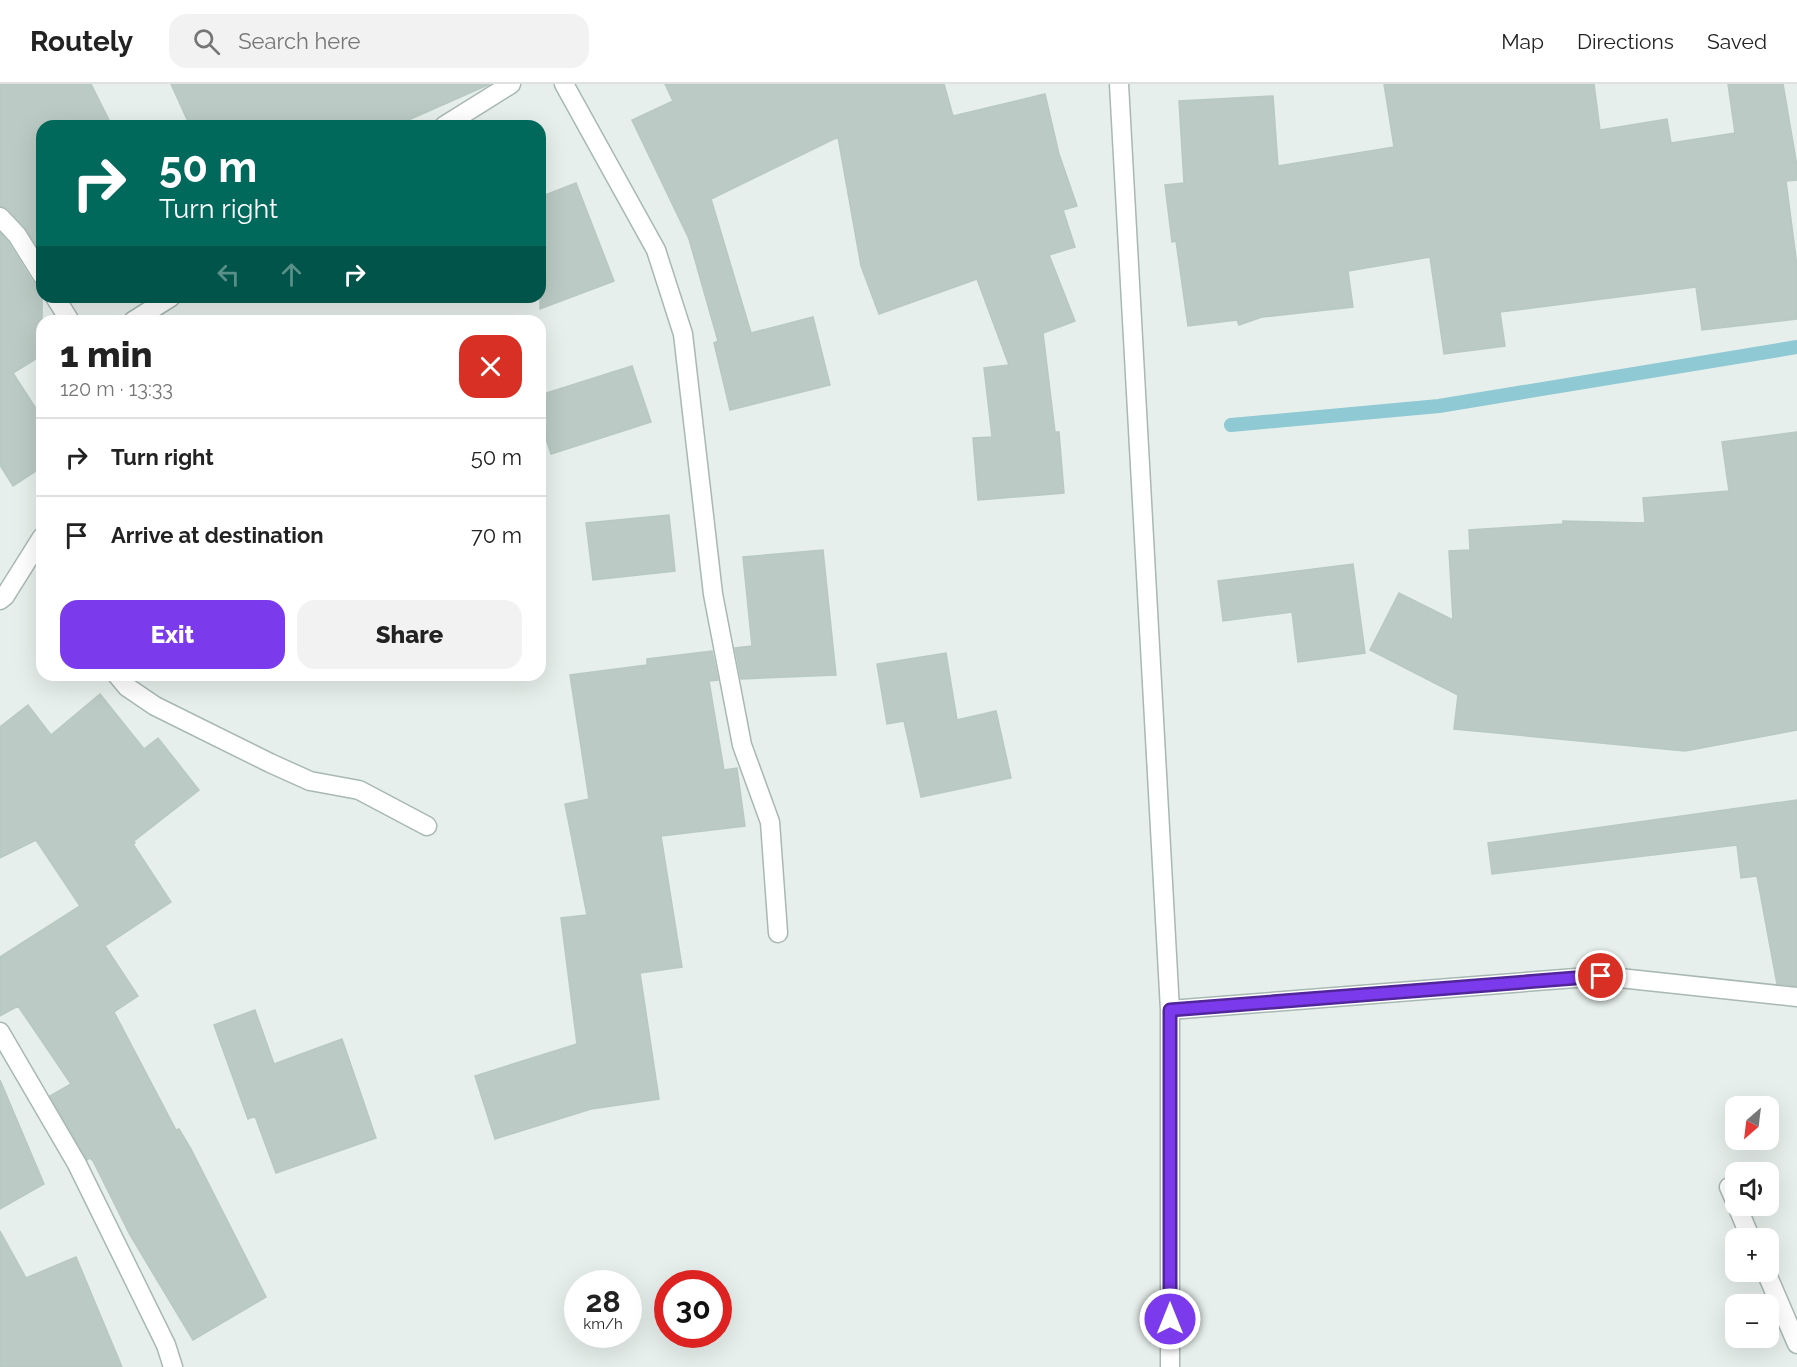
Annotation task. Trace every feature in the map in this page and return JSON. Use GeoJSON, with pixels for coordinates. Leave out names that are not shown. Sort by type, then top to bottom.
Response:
{"type":"FeatureCollection","features":[{"type":"Feature","properties":{"kind":"street"},"geometry":{"type":"LineString","coordinates":[[454,120],[511,84]]}},
{"type":"Feature","properties":{"kind":"street"},"geometry":{"type":"LineString","coordinates":[[564,84],[656,250],[683,334],[713,594],[742,745],[770,822],[778,933]]}},
{"type":"Feature","properties":{"kind":"street"},"geometry":{"type":"LineString","coordinates":[[1119,84],[1170,1010],[1170,1367]]}},
{"type":"Feature","properties":{"kind":"street"},"geometry":{"type":"LineString","coordinates":[[0,217],[17,235],[36,265]]}},
{"type":"Feature","properties":{"kind":"street"},"geometry":{"type":"LineString","coordinates":[[142,315],[162,303]]}},
{"type":"Feature","properties":{"kind":"street"},"geometry":{"type":"LineString","coordinates":[[0,600],[5,596],[36,547]]}},
{"type":"Feature","properties":{"kind":"street"},"geometry":{"type":"LineString","coordinates":[[122,681],[155,706],[259,758],[309,780],[359,790],[427,826]]}},
{"type":"Feature","properties":{"kind":"street"},"geometry":{"type":"LineString","coordinates":[[1170,1010],[1601,976],[1797,997]]}},
{"type":"Feature","properties":{"kind":"street"},"geometry":{"type":"LineString","coordinates":[[0,1032],[77,1164],[166,1345],[173,1367]]}},
{"type":"Feature","properties":{"kind":"street"},"geometry":{"type":"LineString","coordinates":[[1770,1282],[1797,1344]]}},
{"type":"Feature","properties":{"kind":"building"},"geometry":{"type":"Polygon","coordinates":[[[0,84],[91,84],[109,120],[36,120],[36,244],[25,227],[8,209],[0,206],[0,84]]]}},
{"type":"Feature","properties":{"kind":"building"},"geometry":{"type":"Polygon","coordinates":[[[171,84],[490,84],[409,120],[187,120],[171,84]]]}},
{"type":"Feature","properties":{"kind":"building"},"geometry":{"type":"Polygon","coordinates":[[[665,84],[944,84],[953,116],[1045,94],[1059,154],[1077,206],[1063,210],[1075,247],[1049,255],[1075,321],[1043,333],[1055,432],[1059,432],[1064,493],[978,500],[973,438],[992,437],[984,368],[1009,365],[977,279],[879,314],[861,266],[838,137],[711,199],[751,333],[813,317],[830,385],[730,410],[714,343],[718,341],[689,239],[632,120],[673,101],[665,84]]]}},
{"type":"Feature","properties":{"kind":"building"},"geometry":{"type":"Polygon","coordinates":[[[1384,84],[1594,84],[1600,130],[1667,119],[1671,143],[1735,133],[1728,84],[1783,84],[1797,166],[1797,180],[1786,181],[1797,266],[1797,319],[1702,330],[1696,287],[1500,312],[1505,346],[1444,354],[1430,257],[1348,271],[1353,307],[1262,317],[1239,325],[1237,320],[1188,326],[1176,241],[1172,242],[1165,185],[1184,183],[1179,101],[1273,96],[1278,166],[1394,147],[1384,84]]]}},
{"type":"Feature","properties":{"kind":"building"},"geometry":{"type":"Polygon","coordinates":[[[576,183],[614,281],[540,309],[540,303],[546,303],[546,195],[576,183]]]}},
{"type":"Feature","properties":{"kind":"building"},"geometry":{"type":"Polygon","coordinates":[[[0,233],[32,281],[36,283],[36,303],[42,303],[42,315],[36,315],[36,359],[13,373],[36,409],[36,471],[13,486],[0,465],[0,233]]]}},
{"type":"Feature","properties":{"kind":"building"},"geometry":{"type":"Polygon","coordinates":[[[632,366],[651,422],[551,454],[546,439],[546,393],[632,366]]]}},
{"type":"Feature","properties":{"kind":"building"},"geometry":{"type":"Polygon","coordinates":[[[1797,432],[1797,730],[1685,751],[1454,729],[1458,695],[1370,650],[1399,593],[1453,620],[1449,551],[1470,550],[1469,530],[1563,524],[1563,521],[1645,523],[1643,498],[1729,491],[1722,442],[1797,432]]]}},
{"type":"Feature","properties":{"kind":"building"},"geometry":{"type":"Polygon","coordinates":[[[669,515],[675,571],[593,580],[586,523],[669,515]]]}},
{"type":"Feature","properties":{"kind":"building"},"geometry":{"type":"Polygon","coordinates":[[[823,550],[836,675],[741,679],[735,648],[752,646],[743,557],[823,550]]]}},
{"type":"Feature","properties":{"kind":"building"},"geometry":{"type":"Polygon","coordinates":[[[1353,564],[1365,653],[1298,662],[1292,612],[1223,621],[1218,581],[1353,564]]]}},
{"type":"Feature","properties":{"kind":"building"},"geometry":{"type":"Polygon","coordinates":[[[712,651],[718,680],[709,681],[724,770],[737,768],[745,826],[661,836],[682,967],[640,973],[659,1099],[591,1109],[495,1139],[475,1076],[577,1044],[561,918],[587,915],[565,804],[589,799],[570,675],[647,665],[647,659],[712,651]]]}},
{"type":"Feature","properties":{"kind":"building"},"geometry":{"type":"Polygon","coordinates":[[[946,653],[957,720],[996,711],[1011,778],[921,797],[904,721],[887,724],[877,664],[946,653]]]}},
{"type":"Feature","properties":{"kind":"building"},"geometry":{"type":"Polygon","coordinates":[[[100,694],[144,749],[158,738],[199,790],[133,844],[171,902],[105,946],[138,996],[114,1012],[176,1130],[179,1129],[191,1149],[266,1297],[193,1340],[130,1235],[93,1161],[90,1158],[87,1160],[50,1096],[71,1084],[18,1006],[0,1016],[0,957],[80,906],[36,840],[0,858],[0,727],[28,705],[51,735],[100,694]]]}},
{"type":"Feature","properties":{"kind":"building"},"geometry":{"type":"Polygon","coordinates":[[[1797,800],[1797,986],[1777,984],[1757,876],[1741,878],[1737,845],[1492,874],[1488,843],[1797,800]]]}},
{"type":"Feature","properties":{"kind":"building"},"geometry":{"type":"Polygon","coordinates":[[[255,1010],[274,1064],[342,1039],[376,1138],[276,1173],[255,1116],[248,1119],[214,1025],[255,1010]]]}},
{"type":"Feature","properties":{"kind":"building"},"geometry":{"type":"Polygon","coordinates":[[[0,1080],[44,1184],[0,1209],[0,1080]]]}},
{"type":"Feature","properties":{"kind":"building"},"geometry":{"type":"Polygon","coordinates":[[[0,1231],[26,1278],[76,1257],[122,1367],[0,1367],[0,1231]]]}},
{"type":"Feature","properties":{"kind":"waterway"},"geometry":{"type":"LineString","coordinates":[[1231,425],[1439,406],[1797,347]]}},
{"type":"Feature","properties":{"kind":"route"},"geometry":{"type":"LineString","coordinates":[[1170,1319],[1170,1010],[1601,976]]}}]}
